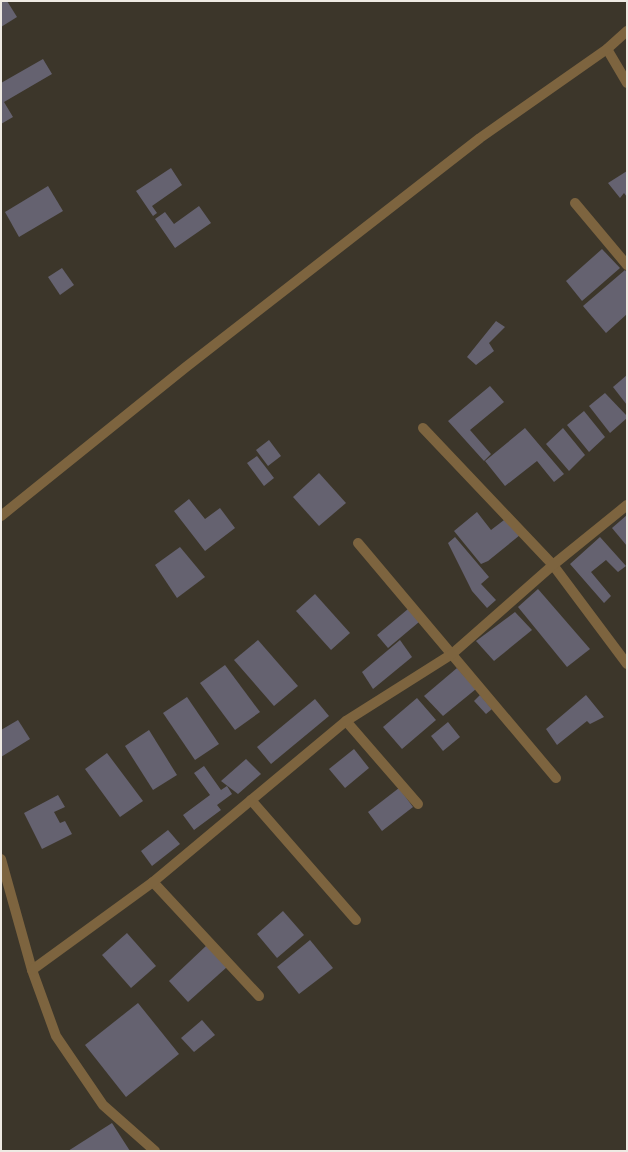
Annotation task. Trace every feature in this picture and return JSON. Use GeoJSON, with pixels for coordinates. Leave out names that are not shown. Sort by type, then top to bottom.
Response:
{"type":"FeatureCollection","features":[{"type":"Feature","properties":{"kind":"street"},"geometry":{"type":"LineString","coordinates":[[1,516],[186,367],[480,138],[607,49],[627,31]]}},
{"type":"Feature","properties":{"kind":"street"},"geometry":{"type":"LineString","coordinates":[[607,49],[627,83]]}},
{"type":"Feature","properties":{"kind":"street"},"geometry":{"type":"LineString","coordinates":[[575,204],[627,265]]}},
{"type":"Feature","properties":{"kind":"street"},"geometry":{"type":"LineString","coordinates":[[423,428],[553,565],[627,664]]}},
{"type":"Feature","properties":{"kind":"street"},"geometry":{"type":"LineString","coordinates":[[32,970],[153,882],[346,720],[452,654],[553,565],[627,505]]}},
{"type":"Feature","properties":{"kind":"street"},"geometry":{"type":"LineString","coordinates":[[358,543],[556,778]]}},
{"type":"Feature","properties":{"kind":"street"},"geometry":{"type":"LineString","coordinates":[[346,720],[418,804]]}},
{"type":"Feature","properties":{"kind":"street"},"geometry":{"type":"LineString","coordinates":[[251,800],[356,920]]}},
{"type":"Feature","properties":{"kind":"street"},"geometry":{"type":"LineString","coordinates":[[1,859],[32,970],[56,1036],[103,1105],[155,1151]]}},
{"type":"Feature","properties":{"kind":"street"},"geometry":{"type":"LineString","coordinates":[[153,882],[259,996]]}},
{"type":"Feature","properties":{"kind":"building"},"geometry":{"type":"Polygon","coordinates":[[[1,1],[7,1],[17,17],[1,27],[1,1]]]}},
{"type":"Feature","properties":{"kind":"building"},"geometry":{"type":"Polygon","coordinates":[[[43,59],[52,74],[4,102],[13,117],[1,124],[1,83],[43,59]]]}},
{"type":"Feature","properties":{"kind":"building"},"geometry":{"type":"Polygon","coordinates":[[[171,168],[182,185],[152,206],[157,213],[153,216],[136,191],[171,168]]]}},
{"type":"Feature","properties":{"kind":"building"},"geometry":{"type":"Polygon","coordinates":[[[627,171],[627,197],[624,193],[620,198],[608,183],[627,171]]]}},
{"type":"Feature","properties":{"kind":"building"},"geometry":{"type":"Polygon","coordinates":[[[48,186],[63,211],[19,237],[5,212],[48,186]]]}},
{"type":"Feature","properties":{"kind":"building"},"geometry":{"type":"Polygon","coordinates":[[[199,206],[211,223],[175,248],[155,219],[165,212],[174,224],[199,206]]]}},
{"type":"Feature","properties":{"kind":"building"},"geometry":{"type":"Polygon","coordinates":[[[602,249],[620,268],[582,301],[566,281],[602,249]]]}},
{"type":"Feature","properties":{"kind":"building"},"geometry":{"type":"Polygon","coordinates":[[[62,268],[74,285],[60,295],[48,277],[62,268]]]}},
{"type":"Feature","properties":{"kind":"building"},"geometry":{"type":"Polygon","coordinates":[[[625,270],[627,273],[627,314],[606,333],[583,306],[625,270]]]}},
{"type":"Feature","properties":{"kind":"building"},"geometry":{"type":"Polygon","coordinates":[[[496,321],[505,327],[489,343],[494,351],[476,365],[467,357],[496,321]]]}},
{"type":"Feature","properties":{"kind":"building"},"geometry":{"type":"Polygon","coordinates":[[[627,375],[627,405],[613,387],[627,375]]]}},
{"type":"Feature","properties":{"kind":"building"},"geometry":{"type":"Polygon","coordinates":[[[490,386],[504,402],[470,430],[491,454],[484,461],[448,421],[490,386]]]}},
{"type":"Feature","properties":{"kind":"building"},"geometry":{"type":"Polygon","coordinates":[[[605,393],[627,416],[627,418],[610,433],[589,406],[605,393]]]}},
{"type":"Feature","properties":{"kind":"building"},"geometry":{"type":"Polygon","coordinates":[[[584,411],[605,437],[589,452],[567,425],[584,411]]]}},
{"type":"Feature","properties":{"kind":"building"},"geometry":{"type":"Polygon","coordinates":[[[525,428],[564,474],[554,482],[537,461],[505,486],[485,461],[525,428]]]}},
{"type":"Feature","properties":{"kind":"building"},"geometry":{"type":"Polygon","coordinates":[[[563,428],[585,455],[569,471],[546,444],[563,428]]]}},
{"type":"Feature","properties":{"kind":"building"},"geometry":{"type":"Polygon","coordinates":[[[269,440],[281,456],[268,466],[256,450],[269,440]]]}},
{"type":"Feature","properties":{"kind":"building"},"geometry":{"type":"Polygon","coordinates":[[[257,456],[274,478],[264,486],[247,463],[257,456]]]}},
{"type":"Feature","properties":{"kind":"building"},"geometry":{"type":"Polygon","coordinates":[[[319,473],[346,503],[319,526],[293,497],[319,473]]]}},
{"type":"Feature","properties":{"kind":"building"},"geometry":{"type":"Polygon","coordinates":[[[189,499],[205,519],[220,508],[235,528],[205,551],[174,511],[189,499]]]}},
{"type":"Feature","properties":{"kind":"building"},"geometry":{"type":"Polygon","coordinates":[[[477,512],[491,530],[508,517],[520,535],[488,561],[481,564],[454,531],[477,512]]]}},
{"type":"Feature","properties":{"kind":"building"},"geometry":{"type":"Polygon","coordinates":[[[627,515],[627,546],[612,528],[627,515]]]}},
{"type":"Feature","properties":{"kind":"building"},"geometry":{"type":"Polygon","coordinates":[[[455,537],[489,577],[481,584],[496,600],[487,608],[472,591],[448,543],[455,537]]]}},
{"type":"Feature","properties":{"kind":"building"},"geometry":{"type":"Polygon","coordinates":[[[600,537],[626,566],[618,572],[606,560],[591,572],[611,596],[604,603],[570,564],[600,537]]]}},
{"type":"Feature","properties":{"kind":"building"},"geometry":{"type":"Polygon","coordinates":[[[180,547],[205,577],[177,598],[155,565],[180,547]]]}},
{"type":"Feature","properties":{"kind":"building"},"geometry":{"type":"Polygon","coordinates":[[[538,589],[590,649],[567,667],[518,607],[538,589]]]}},
{"type":"Feature","properties":{"kind":"building"},"geometry":{"type":"Polygon","coordinates":[[[315,594],[350,633],[331,650],[296,611],[315,594]]]}},
{"type":"Feature","properties":{"kind":"building"},"geometry":{"type":"Polygon","coordinates":[[[408,609],[419,622],[388,648],[377,635],[408,609]]]}},
{"type":"Feature","properties":{"kind":"building"},"geometry":{"type":"Polygon","coordinates":[[[515,612],[532,630],[494,661],[476,641],[515,612]]]}},
{"type":"Feature","properties":{"kind":"building"},"geometry":{"type":"Polygon","coordinates":[[[258,640],[298,686],[274,706],[234,660],[258,640]]]}},
{"type":"Feature","properties":{"kind":"building"},"geometry":{"type":"Polygon","coordinates":[[[400,640],[412,657],[373,689],[362,672],[400,640]]]}},
{"type":"Feature","properties":{"kind":"building"},"geometry":{"type":"Polygon","coordinates":[[[225,665],[260,712],[235,730],[200,683],[225,665]]]}},
{"type":"Feature","properties":{"kind":"building"},"geometry":{"type":"Polygon","coordinates":[[[457,668],[476,689],[443,716],[424,696],[457,668]]]}},
{"type":"Feature","properties":{"kind":"building"},"geometry":{"type":"Polygon","coordinates":[[[480,695],[492,709],[486,714],[474,701],[480,695]]]}},
{"type":"Feature","properties":{"kind":"building"},"geometry":{"type":"Polygon","coordinates":[[[586,695],[604,717],[590,724],[587,721],[557,745],[546,729],[586,695]]]}},
{"type":"Feature","properties":{"kind":"building"},"geometry":{"type":"Polygon","coordinates":[[[187,697],[219,744],[195,760],[163,713],[187,697]]]}},
{"type":"Feature","properties":{"kind":"building"},"geometry":{"type":"Polygon","coordinates":[[[417,698],[436,720],[402,749],[383,727],[417,698]]]}},
{"type":"Feature","properties":{"kind":"building"},"geometry":{"type":"Polygon","coordinates":[[[315,699],[329,716],[271,764],[257,747],[315,699]]]}},
{"type":"Feature","properties":{"kind":"building"},"geometry":{"type":"Polygon","coordinates":[[[18,720],[30,739],[1,757],[1,730],[18,720]]]}},
{"type":"Feature","properties":{"kind":"building"},"geometry":{"type":"Polygon","coordinates":[[[448,722],[460,737],[443,751],[431,736],[448,722]]]}},
{"type":"Feature","properties":{"kind":"building"},"geometry":{"type":"Polygon","coordinates":[[[149,730],[177,775],[153,790],[125,746],[149,730]]]}},
{"type":"Feature","properties":{"kind":"building"},"geometry":{"type":"Polygon","coordinates":[[[354,749],[369,768],[345,788],[329,769],[354,749]]]}},
{"type":"Feature","properties":{"kind":"building"},"geometry":{"type":"Polygon","coordinates":[[[107,753],[143,801],[120,817],[85,769],[107,753]]]}},
{"type":"Feature","properties":{"kind":"building"},"geometry":{"type":"Polygon","coordinates":[[[246,759],[261,774],[238,794],[221,781],[246,759]]]}},
{"type":"Feature","properties":{"kind":"building"},"geometry":{"type":"Polygon","coordinates":[[[204,766],[221,790],[227,786],[232,794],[217,805],[221,810],[194,830],[183,815],[210,795],[194,773],[204,766]]]}},
{"type":"Feature","properties":{"kind":"building"},"geometry":{"type":"Polygon","coordinates":[[[399,788],[413,807],[382,831],[368,812],[399,788]]]}},
{"type":"Feature","properties":{"kind":"building"},"geometry":{"type":"Polygon","coordinates":[[[58,795],[65,807],[54,812],[60,823],[65,821],[72,834],[42,849],[24,813],[58,795]]]}},
{"type":"Feature","properties":{"kind":"building"},"geometry":{"type":"Polygon","coordinates":[[[168,830],[180,844],[152,866],[141,851],[168,830]]]}},
{"type":"Feature","properties":{"kind":"building"},"geometry":{"type":"Polygon","coordinates":[[[283,911],[304,935],[277,958],[257,934],[283,911]]]}},
{"type":"Feature","properties":{"kind":"building"},"geometry":{"type":"Polygon","coordinates":[[[127,933],[156,966],[131,988],[102,955],[127,933]]]}},
{"type":"Feature","properties":{"kind":"building"},"geometry":{"type":"Polygon","coordinates":[[[310,940],[333,968],[299,994],[277,967],[310,940]]]}},
{"type":"Feature","properties":{"kind":"building"},"geometry":{"type":"Polygon","coordinates":[[[207,945],[227,967],[188,1002],[169,981],[207,945]]]}},
{"type":"Feature","properties":{"kind":"building"},"geometry":{"type":"Polygon","coordinates":[[[138,1003],[179,1054],[126,1097],[85,1045],[138,1003]]]}},
{"type":"Feature","properties":{"kind":"building"},"geometry":{"type":"Polygon","coordinates":[[[202,1020],[215,1035],[194,1052],[181,1038],[202,1020]]]}},
{"type":"Feature","properties":{"kind":"building"},"geometry":{"type":"Polygon","coordinates":[[[112,1123],[130,1151],[68,1151],[112,1123]]]}}]}
